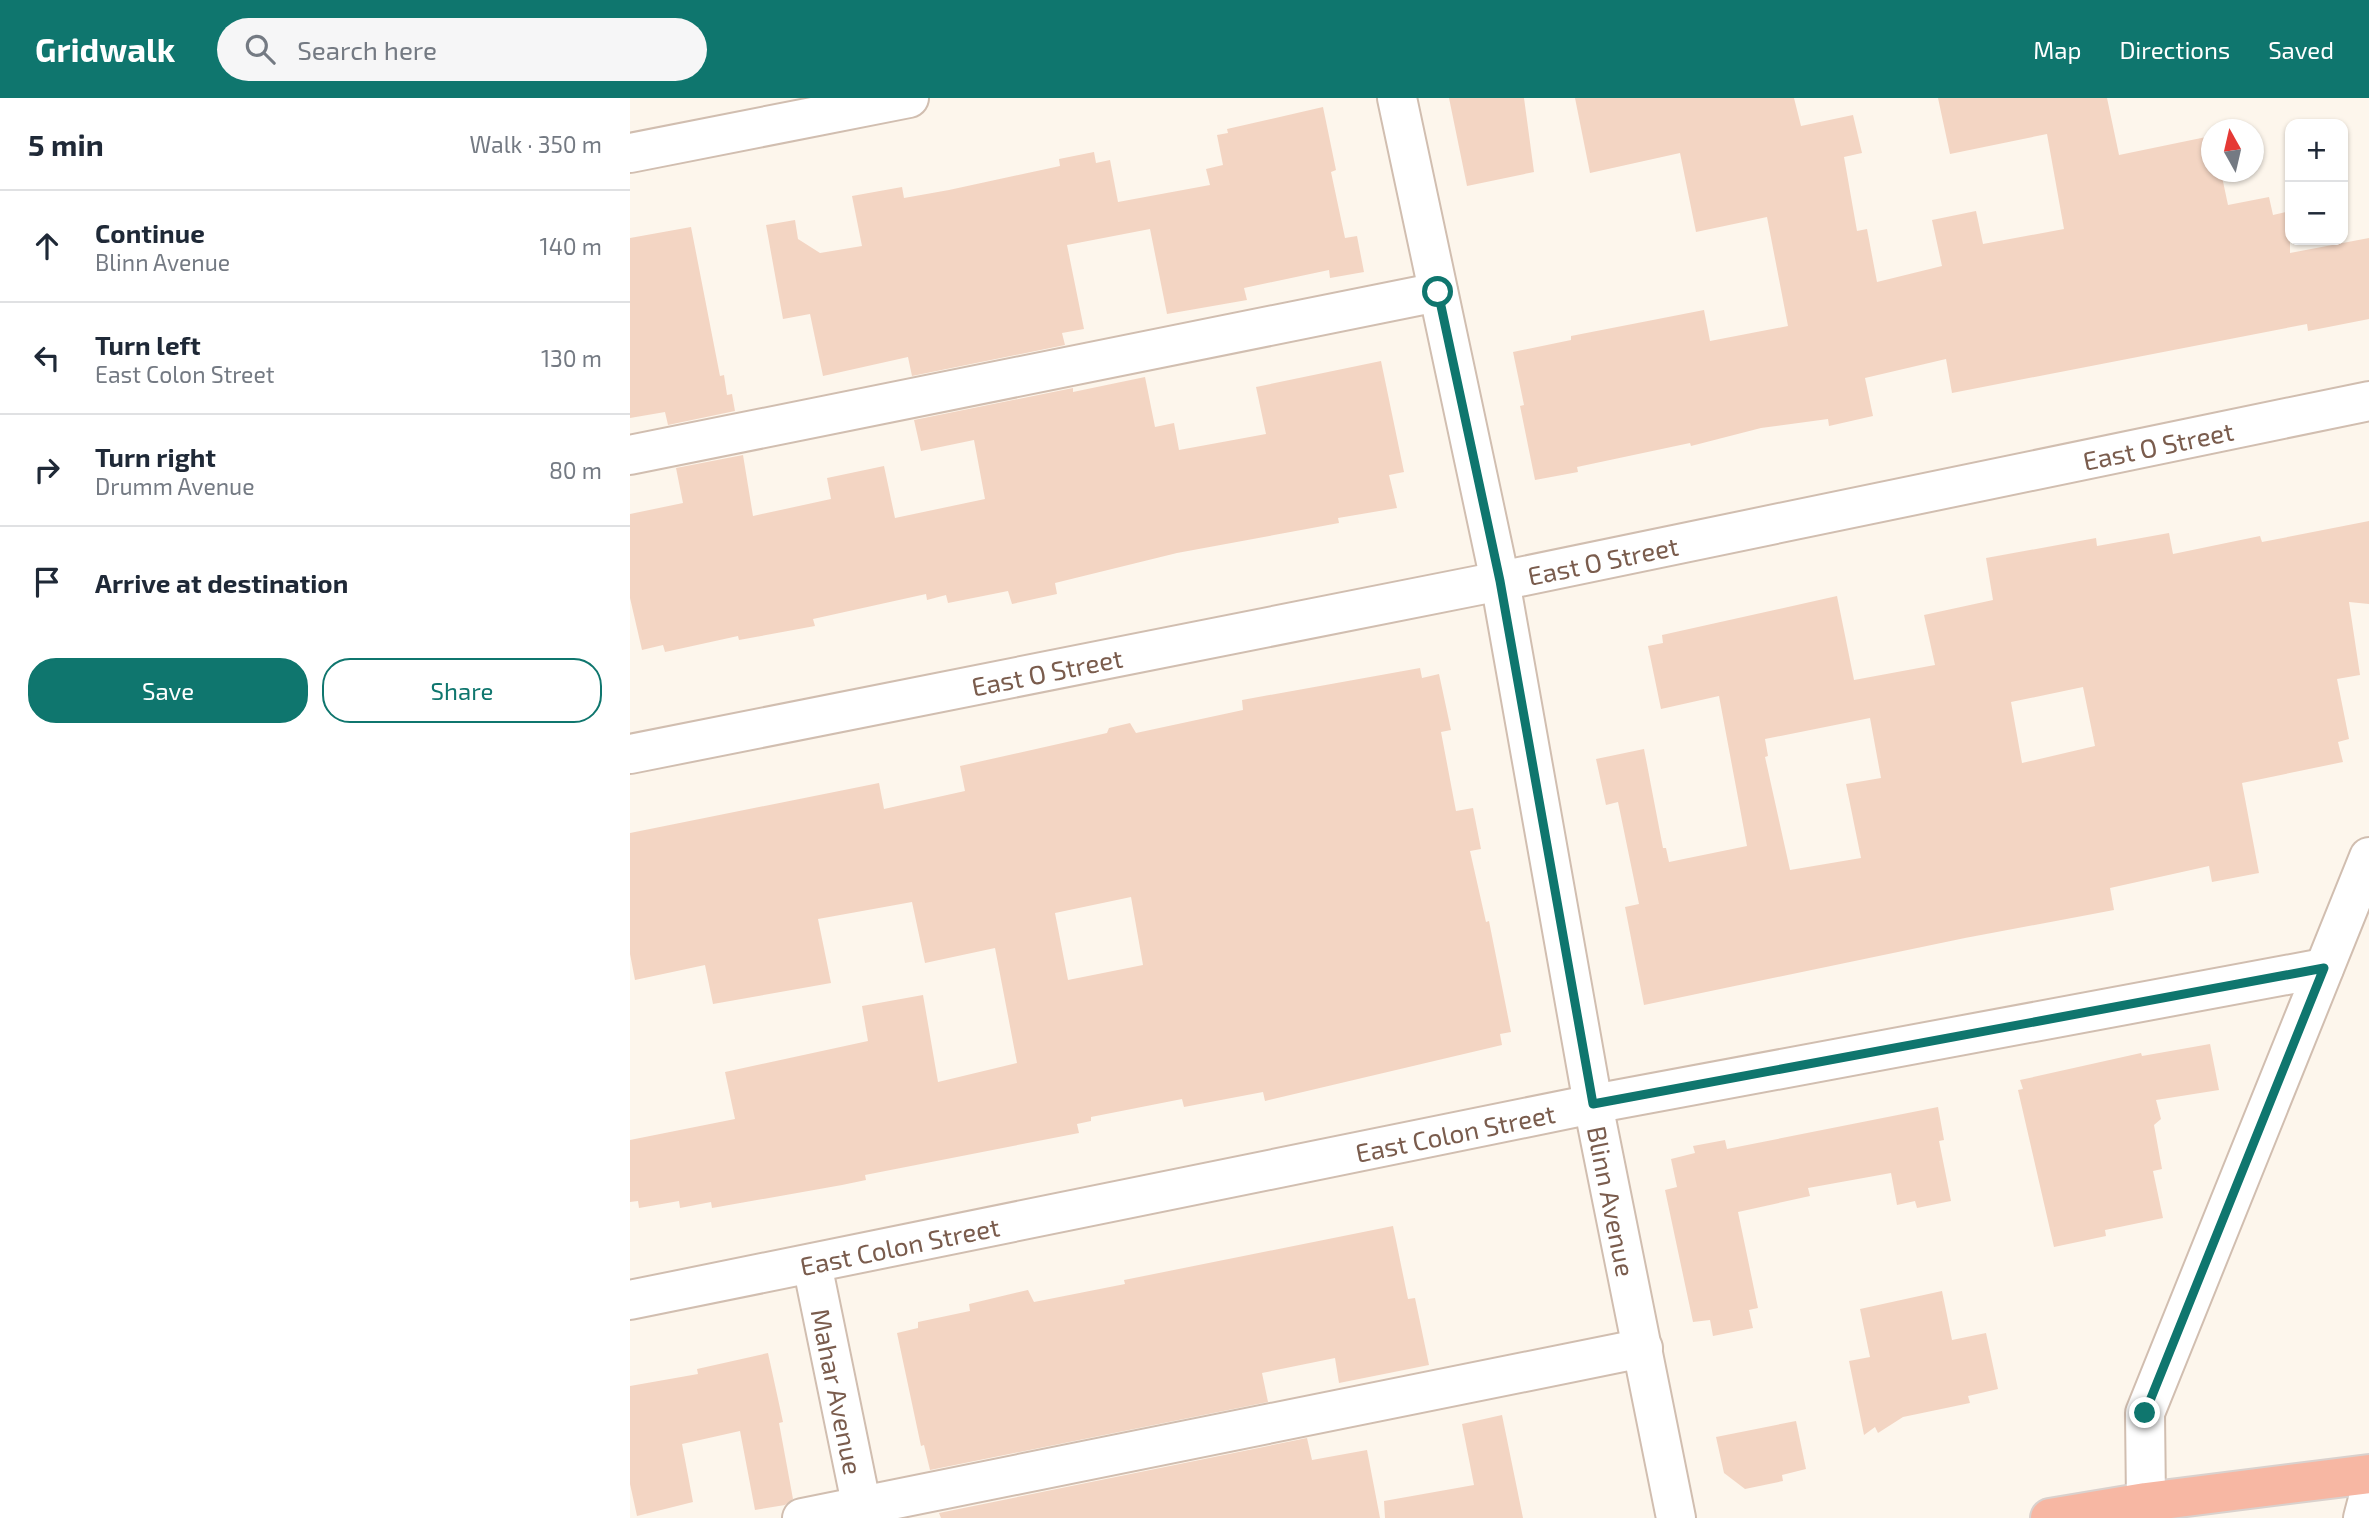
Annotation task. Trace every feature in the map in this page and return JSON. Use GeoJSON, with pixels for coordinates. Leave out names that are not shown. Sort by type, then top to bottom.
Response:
{"type":"FeatureCollection","features":[{"type":"Feature","properties":{"kind":"highway"},"geometry":{"type":"LineString","coordinates":[[2050,1518],[2146,1502],[2369,1474]]}},
{"type":"Feature","properties":{"kind":"street"},"geometry":{"type":"LineString","coordinates":[[630,153],[909,98]]}},
{"type":"Feature","properties":{"kind":"street","name":"Blinn Avenue"},"geometry":{"type":"LineString","coordinates":[[1397,98],[1500,581],[1593,1104],[1676,1518]]}},
{"type":"Feature","properties":{"kind":"street"},"geometry":{"type":"LineString","coordinates":[[630,455],[1438,292]]}},
{"type":"Feature","properties":{"kind":"street","name":"East O Street"},"geometry":{"type":"LineString","coordinates":[[630,754],[1500,581],[2369,401]]}},
{"type":"Feature","properties":{"kind":"street"},"geometry":{"type":"LineString","coordinates":[[2146,1502],[2145,1413],[2369,857]]}},
{"type":"Feature","properties":{"kind":"street","name":"East Colon Street"},"geometry":{"type":"LineString","coordinates":[[630,1300],[1593,1104],[2324,968]]}},
{"type":"Feature","properties":{"kind":"street","name":"Mahar Avenue"},"geometry":{"type":"LineString","coordinates":[[812,1264],[863,1512]]}},
{"type":"Feature","properties":{"kind":"street"},"geometry":{"type":"LineString","coordinates":[[802,1518],[863,1512],[1643,1348]]}},
{"type":"Feature","properties":{"kind":"street"},"geometry":{"type":"LineString","coordinates":[[2363,1518],[2369,1495]]}},
{"type":"Feature","properties":{"kind":"building"},"geometry":{"type":"Polygon","coordinates":[[[1449,98],[1524,98],[1534,172],[1467,186],[1449,98]]]}},
{"type":"Feature","properties":{"kind":"building"},"geometry":{"type":"Polygon","coordinates":[[[1575,98],[1794,98],[1801,126],[1853,115],[1862,153],[1844,157],[1857,231],[1867,229],[1877,282],[1942,266],[1932,220],[1976,211],[1983,244],[2064,229],[2047,134],[1950,154],[1938,98],[2107,98],[2119,155],[2201,138],[2201,182],[2223,182],[2228,205],[2269,197],[2273,215],[2285,212],[2285,245],[2290,245],[2290,253],[2332,245],[2348,245],[2348,242],[2369,238],[2369,319],[2308,331],[2307,324],[1952,393],[1946,359],[1865,378],[1873,416],[1829,426],[1828,419],[1761,428],[1691,446],[1690,443],[1577,467],[1578,472],[1535,480],[1520,406],[1524,405],[1513,352],[1571,340],[1571,336],[1704,310],[1710,341],[1788,326],[1767,217],[1696,232],[1680,153],[1590,173],[1575,98]]]}},
{"type":"Feature","properties":{"kind":"building"},"geometry":{"type":"Polygon","coordinates":[[[1323,107],[1336,170],[1331,172],[1345,238],[1357,236],[1364,272],[1330,278],[1329,270],[1244,288],[1247,300],[1167,314],[1150,229],[1067,245],[1084,329],[1062,333],[1065,345],[912,376],[908,357],[823,376],[810,314],[783,319],[766,225],[795,220],[798,239],[820,253],[862,246],[852,196],[902,187],[904,198],[949,190],[1060,166],[1059,159],[1094,152],[1096,163],[1110,160],[1118,202],[1210,185],[1206,169],[1223,165],[1217,135],[1228,133],[1227,129],[1323,107]]]}},
{"type":"Feature","properties":{"kind":"building"},"geometry":{"type":"Polygon","coordinates":[[[691,227],[720,376],[724,375],[727,395],[732,394],[735,411],[668,425],[665,412],[630,418],[630,238],[691,227]]]}},
{"type":"Feature","properties":{"kind":"building"},"geometry":{"type":"Polygon","coordinates":[[[1381,361],[1404,472],[1389,475],[1397,508],[1338,518],[1339,523],[1177,553],[1055,583],[1057,594],[1012,604],[1008,591],[948,603],[946,595],[927,600],[926,594],[813,619],[815,626],[739,640],[738,636],[665,652],[663,645],[642,650],[630,598],[630,514],[683,503],[676,468],[743,455],[753,516],[831,499],[827,478],[884,466],[895,518],[985,499],[974,440],[921,451],[914,420],[1073,388],[1073,392],[1145,377],[1155,427],[1174,423],[1179,450],[1266,434],[1256,387],[1381,361]]]}},
{"type":"Feature","properties":{"kind":"building"},"geometry":{"type":"Polygon","coordinates":[[[2369,521],[2369,604],[2349,602],[2360,675],[2337,679],[2349,739],[2338,742],[2343,762],[2242,783],[2259,873],[2212,882],[2209,866],[2110,888],[2114,910],[1644,1005],[1625,907],[1639,904],[1618,802],[1606,805],[1596,759],[1644,749],[1663,848],[1666,848],[1669,862],[1747,846],[1719,696],[1661,709],[1648,646],[1663,643],[1662,635],[1837,596],[1854,680],[1935,665],[1924,615],[1993,600],[1986,558],[2096,538],[2097,546],[2169,533],[2173,554],[2260,536],[2262,542],[2369,521]],[[2083,687],[2011,702],[2022,763],[2095,746],[2083,687]],[[1870,718],[1765,739],[1768,756],[1765,757],[1790,870],[1861,858],[1846,784],[1881,778],[1870,718]]]}},
{"type":"Feature","properties":{"kind":"building"},"geometry":{"type":"Polygon","coordinates":[[[1420,668],[1422,678],[1439,674],[1451,730],[1441,732],[1456,811],[1473,808],[1481,849],[1470,851],[1486,922],[1489,921],[1511,1032],[1500,1034],[1502,1045],[1265,1101],[1263,1092],[1184,1107],[1182,1099],[1091,1117],[1091,1121],[1077,1124],[1079,1133],[865,1175],[866,1180],[842,1185],[712,1208],[711,1202],[680,1208],[679,1201],[639,1208],[638,1201],[630,1202],[630,1140],[735,1119],[725,1072],[868,1041],[862,1006],[923,995],[938,1082],[1017,1063],[995,948],[925,963],[912,902],[818,919],[831,983],[713,1004],[705,965],[635,980],[630,954],[630,833],[879,783],[884,809],[965,791],[960,766],[1107,733],[1109,728],[1130,723],[1136,733],[1243,710],[1242,700],[1420,668]],[[1131,897],[1055,913],[1068,980],[1143,965],[1131,897]]]}},
{"type":"Feature","properties":{"kind":"building"},"geometry":{"type":"Polygon","coordinates":[[[2210,1044],[2219,1090],[2156,1100],[2161,1119],[2154,1125],[2162,1169],[2153,1171],[2163,1218],[2105,1230],[2106,1236],[2054,1247],[2018,1090],[2023,1089],[2020,1080],[2141,1053],[2142,1056],[2210,1044]]]}},
{"type":"Feature","properties":{"kind":"building"},"geometry":{"type":"Polygon","coordinates":[[[1938,1107],[1944,1140],[1939,1141],[1951,1201],[1917,1208],[1915,1201],[1897,1205],[1891,1173],[1808,1188],[1810,1196],[1738,1212],[1758,1308],[1749,1310],[1753,1328],[1713,1336],[1710,1320],[1693,1322],[1665,1190],[1677,1187],[1671,1159],[1695,1153],[1693,1146],[1725,1140],[1727,1149],[1938,1107]]]}},
{"type":"Feature","properties":{"kind":"building"},"geometry":{"type":"Polygon","coordinates":[[[1393,1226],[1408,1299],[1415,1298],[1429,1365],[1339,1383],[1335,1358],[1262,1373],[1268,1402],[930,1470],[924,1445],[921,1446],[897,1333],[918,1328],[918,1322],[970,1311],[969,1304],[1028,1290],[1034,1302],[1125,1284],[1124,1280],[1393,1226]]]}},
{"type":"Feature","properties":{"kind":"building"},"geometry":{"type":"Polygon","coordinates":[[[1942,1291],[1952,1340],[1986,1333],[1998,1389],[1968,1396],[1970,1403],[1903,1417],[1878,1433],[1875,1427],[1864,1435],[1849,1361],[1870,1357],[1860,1309],[1942,1291]]]}},
{"type":"Feature","properties":{"kind":"building"},"geometry":{"type":"Polygon","coordinates":[[[768,1353],[783,1422],[779,1423],[793,1499],[785,1505],[755,1510],[740,1431],[682,1444],[693,1502],[637,1516],[630,1484],[630,1386],[698,1374],[697,1369],[768,1353]]]}},
{"type":"Feature","properties":{"kind":"building"},"geometry":{"type":"Polygon","coordinates":[[[1502,1415],[1523,1518],[1385,1518],[1384,1501],[1474,1485],[1462,1424],[1502,1415]]]}},
{"type":"Feature","properties":{"kind":"building"},"geometry":{"type":"Polygon","coordinates":[[[1796,1421],[1806,1469],[1782,1475],[1783,1481],[1745,1489],[1724,1473],[1716,1437],[1796,1421]]]}},
{"type":"Feature","properties":{"kind":"building"},"geometry":{"type":"Polygon","coordinates":[[[1307,1438],[1312,1460],[1367,1450],[1380,1518],[941,1518],[939,1513],[1307,1438]]]}},
{"type":"Feature","properties":{"kind":"route"},"geometry":{"type":"LineString","coordinates":[[1438,292],[1500,581],[1593,1104],[2324,968],[2145,1413]]}}]}
